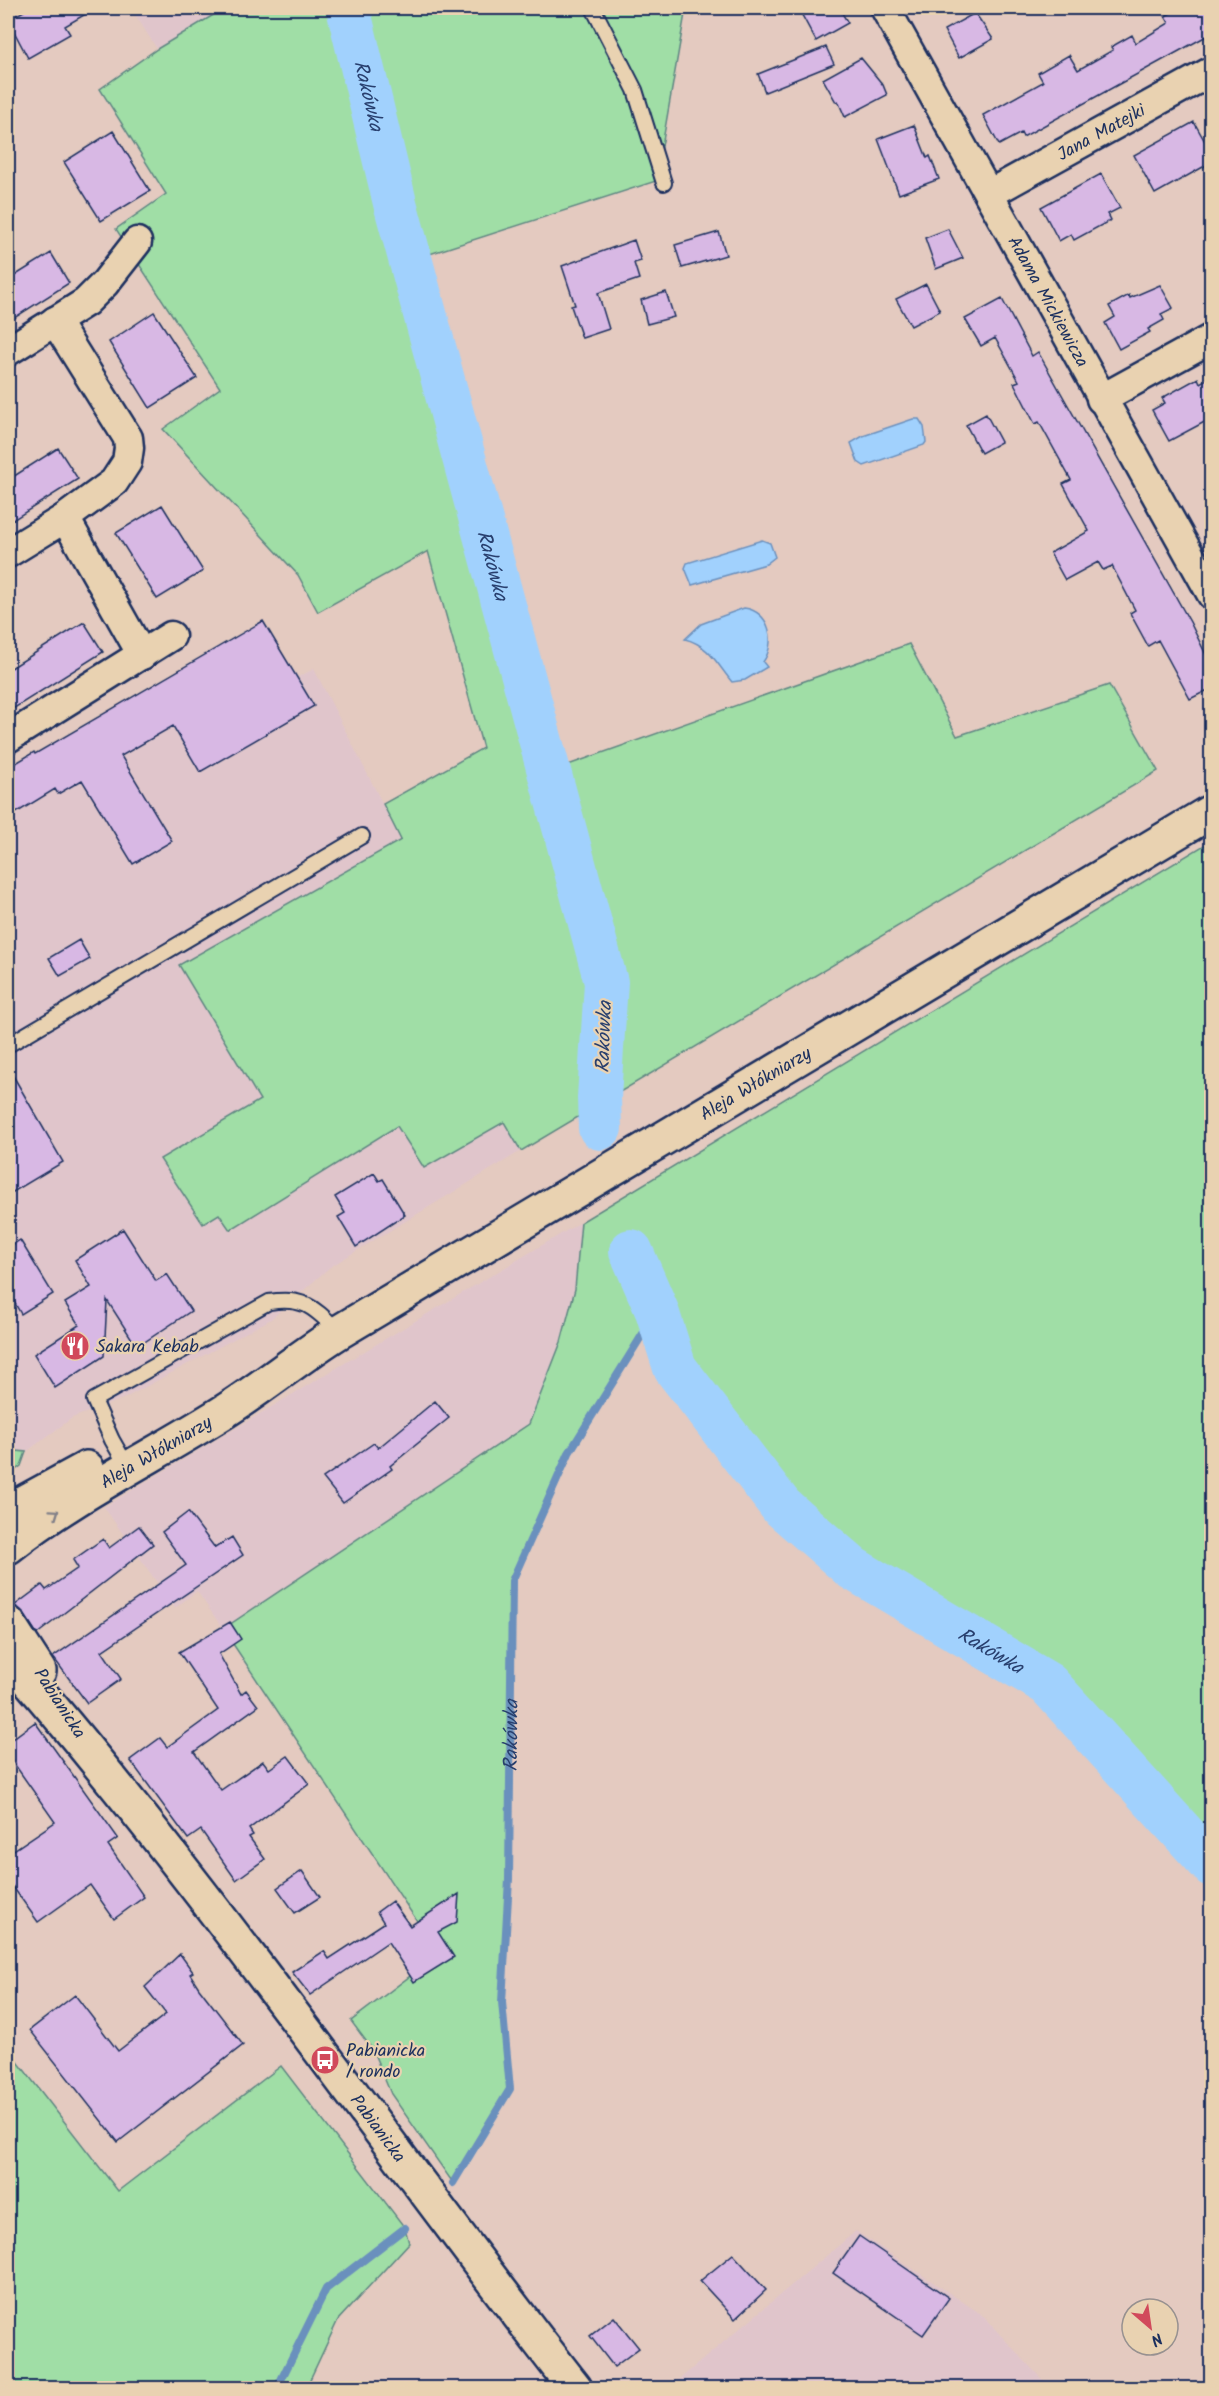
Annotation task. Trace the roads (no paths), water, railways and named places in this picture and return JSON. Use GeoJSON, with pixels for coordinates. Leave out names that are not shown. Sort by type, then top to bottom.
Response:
{"type":"FeatureCollection","features":[{"type":"Feature","properties":{"kind":"main road","name":"Aleja Włókniarzy"},"geometry":{"type":"LineString","coordinates":[[8,1511],[223,1412],[301,1355],[1212,810]]}},
{"type":"Feature","properties":{"kind":"main road","name":"Aleja Włókniarzy"},"geometry":{"type":"LineString","coordinates":[[8,1547],[123,1460]]}},
{"type":"Feature","properties":{"kind":"main road","name":"Pabianicka"},"geometry":{"type":"LineString","coordinates":[[8,1623],[92,1753]]}},
{"type":"Feature","properties":{"kind":"main road","name":"Pabianicka"},"geometry":{"type":"LineString","coordinates":[[8,1656],[92,1753],[472,2257],[575,2388]]}},
{"type":"Feature","properties":{"kind":"street","name":"Adama Mickiewicza"},"geometry":{"type":"LineString","coordinates":[[885,8],[1101,399],[1210,588]]}},
{"type":"Feature","properties":{"kind":"street","name":"Jana Matejki"},"geometry":{"type":"LineString","coordinates":[[989,194],[1212,70]]}},
{"type":"Feature","properties":{"kind":"street"},"geometry":{"type":"LineString","coordinates":[[8,351],[86,302],[105,283],[137,242]]}},
{"type":"Feature","properties":{"kind":"street"},"geometry":{"type":"LineString","coordinates":[[8,553],[65,518],[114,482],[127,462],[128,438],[55,321]]}},
{"type":"Feature","properties":{"kind":"street"},"geometry":{"type":"LineString","coordinates":[[1101,399],[1212,338]]}},
{"type":"Feature","properties":{"kind":"street"},"geometry":{"type":"LineString","coordinates":[[65,518],[142,655]]}},
{"type":"Feature","properties":{"kind":"street"},"geometry":{"type":"LineString","coordinates":[[8,738],[171,636]]}},
{"type":"Feature","properties":{"kind":"lane"},"geometry":{"type":"LineString","coordinates":[[593,8],[635,90],[664,183]]}},
{"type":"Feature","properties":{"kind":"lane"},"geometry":{"type":"LineString","coordinates":[[8,1045],[362,836]]}},
{"type":"Feature","properties":{"kind":"lane"},"geometry":{"type":"LineString","coordinates":[[123,1460],[94,1400],[269,1302],[282,1300],[308,1305],[339,1332]]}},
{"type":"Feature","properties":{"kind":"water"},"geometry":{"type":"Polygon","coordinates":[[[919,419],[924,427],[926,442],[924,445],[864,466],[858,462],[851,443],[863,436],[919,419]]]}},
{"type":"Feature","properties":{"kind":"water"},"geometry":{"type":"Polygon","coordinates":[[[762,540],[770,543],[775,557],[766,564],[692,585],[685,568],[687,563],[762,540]]]}},
{"type":"Feature","properties":{"kind":"water"},"geometry":{"type":"Polygon","coordinates":[[[744,608],[753,610],[765,621],[770,637],[770,646],[763,662],[767,667],[745,680],[732,682],[706,650],[685,639],[701,624],[744,608]]]}},
{"type":"Feature","properties":{"kind":"waterway","name":"Rakówka"},"geometry":{"type":"LineString","coordinates":[[348,8],[395,203],[606,982],[599,1098],[600,1128]]}},
{"type":"Feature","properties":{"kind":"waterway","name":"Rakówka"},"geometry":{"type":"LineString","coordinates":[[631,1251],[657,1311],[675,1368],[781,1506],[852,1568],[1048,1684],[1212,1865]]}},
{"type":"Feature","properties":{"kind":"waterway","name":"Rakówka"},"geometry":{"type":"LineString","coordinates":[[453,2183],[510,2089],[502,2002],[509,1879],[512,1581],[569,1453],[657,1311]]}},
{"type":"Feature","properties":{"kind":"waterway"},"geometry":{"type":"LineString","coordinates":[[277,2388],[326,2289],[405,2228]]}},
{"type":"Feature","properties":{"kind":"place","name":"Sakara Kebab"},"geometry":{"type":"Point","coordinates":[75,1346]}},
{"type":"Feature","properties":{"kind":"place","name":"Pabianicka / rondo"},"geometry":{"type":"Point","coordinates":[325,2060]}}]}
